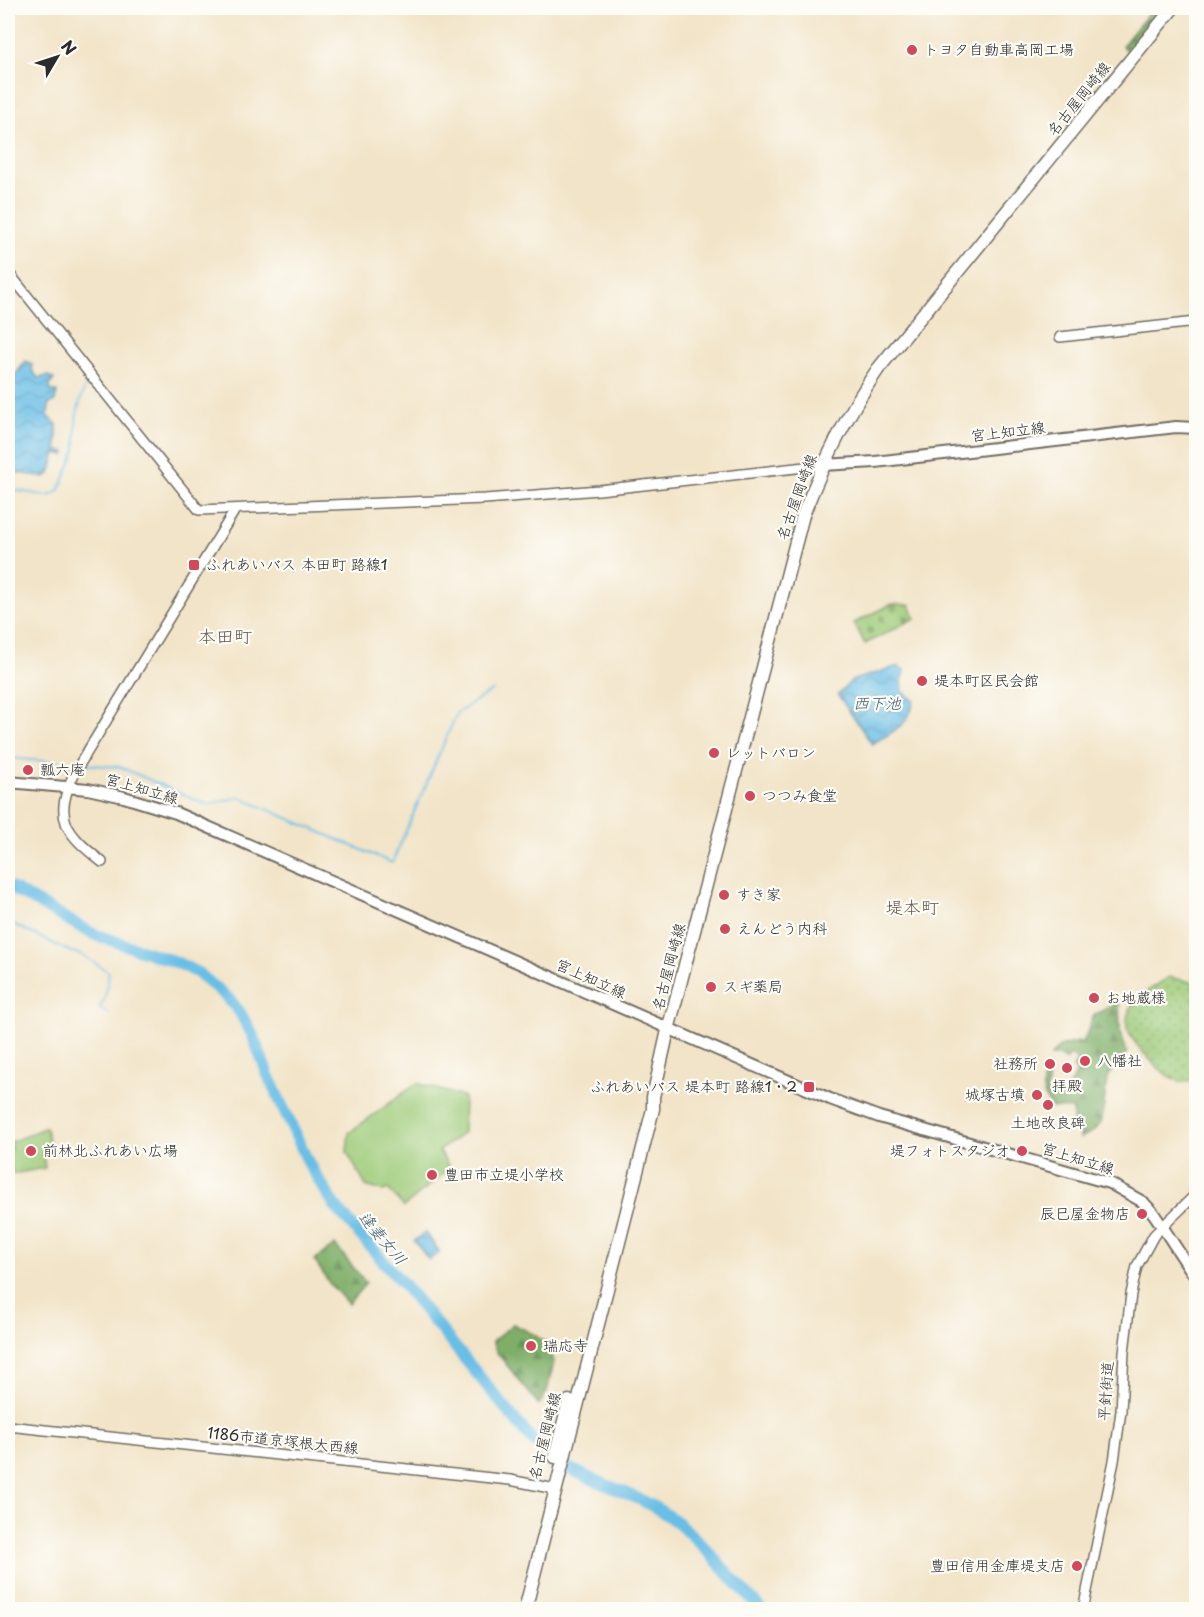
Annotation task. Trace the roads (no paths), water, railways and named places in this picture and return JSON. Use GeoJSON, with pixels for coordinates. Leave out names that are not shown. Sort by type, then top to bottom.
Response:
{"type":"FeatureCollection","features":[{"type":"Feature","properties":{"kind":"main road","name":"名古屋岡崎線"},"geometry":{"type":"LineString","coordinates":[[516,1610],[553,1483],[650,1120],[668,1030],[803,515],[823,465],[861,393],[878,369],[1173,8]]}},
{"type":"Feature","properties":{"kind":"main road","name":"宮上知立線"},"geometry":{"type":"LineString","coordinates":[[823,465],[875,462],[1176,428],[1197,428]]}},
{"type":"Feature","properties":{"kind":"main road","name":"宮上知立線"},"geometry":{"type":"LineString","coordinates":[[8,782],[67,787],[124,797],[176,813],[830,1099],[879,1117],[1109,1183],[1143,1202],[1162,1225],[1197,1278]]}},
{"type":"Feature","properties":{"kind":"main road","name":"名古屋岡崎線"},"geometry":{"type":"LineString","coordinates":[[525,1610],[553,1483]]}},
{"type":"Feature","properties":{"kind":"street"},"geometry":{"type":"LineString","coordinates":[[8,272],[194,506],[200,510],[485,499],[599,490],[823,465]]}},
{"type":"Feature","properties":{"kind":"street"},"geometry":{"type":"LineString","coordinates":[[1059,337],[1197,322]]}},
{"type":"Feature","properties":{"kind":"street"},"geometry":{"type":"LineString","coordinates":[[102,862],[70,833],[65,817],[67,787],[235,510]]}},
{"type":"Feature","properties":{"kind":"street","name":"平針街道"},"geometry":{"type":"LineString","coordinates":[[1083,1610],[1114,1461],[1121,1411],[1124,1352],[1137,1266],[1147,1245],[1162,1225],[1197,1194]]}},
{"type":"Feature","properties":{"kind":"street","name":"1186市道京塚根大西線"},"geometry":{"type":"LineString","coordinates":[[8,1426],[553,1483]]}},
{"type":"Feature","properties":{"kind":"water"},"geometry":{"type":"Polygon","coordinates":[[[26,361],[32,364],[32,370],[38,378],[48,376],[54,379],[50,390],[57,392],[55,401],[49,404],[48,417],[57,424],[57,450],[66,452],[65,455],[56,453],[50,474],[44,477],[8,471],[8,382],[26,361]]]}},
{"type":"Feature","properties":{"kind":"water","name":"西下池"},"geometry":{"type":"Polygon","coordinates":[[[898,666],[905,671],[902,681],[903,692],[914,700],[912,709],[899,727],[872,744],[838,695],[851,681],[898,666]]]}},
{"type":"Feature","properties":{"kind":"water"},"geometry":{"type":"Polygon","coordinates":[[[425,1233],[440,1252],[429,1260],[414,1241],[425,1233]]]}},
{"type":"Feature","properties":{"kind":"waterway"},"geometry":{"type":"LineString","coordinates":[[8,489],[48,496],[59,491],[76,450],[76,418],[88,380]]}},
{"type":"Feature","properties":{"kind":"waterway"},"geometry":{"type":"LineString","coordinates":[[83,764],[120,767],[207,805],[239,797],[392,863],[457,713],[493,690]]}},
{"type":"Feature","properties":{"kind":"waterway"},"geometry":{"type":"LineString","coordinates":[[8,758],[78,764]]}},
{"type":"Feature","properties":{"kind":"waterway","name":"逢妻女川"},"geometry":{"type":"LineString","coordinates":[[8,886],[93,934],[176,962],[198,973],[227,997],[239,1011],[252,1034],[268,1075],[309,1164],[335,1206],[404,1285],[525,1432],[567,1467],[643,1501],[667,1515],[693,1536],[762,1610]]}},
{"type":"Feature","properties":{"kind":"waterway"},"geometry":{"type":"LineString","coordinates":[[8,922],[82,955],[109,972],[105,998],[99,1008],[109,1013]]}},
{"type":"Feature","properties":{"kind":"place","name":"トヨタ自動車高岡工場"},"geometry":{"type":"Point","coordinates":[912,50]}},
{"type":"Feature","properties":{"kind":"place","name":"ふれあいバス 本田町 路線1"},"geometry":{"type":"Point","coordinates":[194,565]}},
{"type":"Feature","properties":{"kind":"place","name":"堤本町区民会館"},"geometry":{"type":"Point","coordinates":[922,681]}},
{"type":"Feature","properties":{"kind":"place","name":"レットバロン"},"geometry":{"type":"Point","coordinates":[714,753]}},
{"type":"Feature","properties":{"kind":"place","name":"瓢六庵"},"geometry":{"type":"Point","coordinates":[28,770]}},
{"type":"Feature","properties":{"kind":"place","name":"つつみ食堂"},"geometry":{"type":"Point","coordinates":[750,796]}},
{"type":"Feature","properties":{"kind":"place","name":"すき家"},"geometry":{"type":"Point","coordinates":[724,895]}},
{"type":"Feature","properties":{"kind":"place","name":"えんどう内科"},"geometry":{"type":"Point","coordinates":[725,929]}},
{"type":"Feature","properties":{"kind":"place","name":"スギ薬局"},"geometry":{"type":"Point","coordinates":[711,987]}},
{"type":"Feature","properties":{"kind":"place","name":"お地蔵様"},"geometry":{"type":"Point","coordinates":[1094,998]}},
{"type":"Feature","properties":{"kind":"place","name":"八幡社"},"geometry":{"type":"Point","coordinates":[1085,1061]}},
{"type":"Feature","properties":{"kind":"place","name":"社務所"},"geometry":{"type":"Point","coordinates":[1050,1064]}},
{"type":"Feature","properties":{"kind":"place","name":"拝殿"},"geometry":{"type":"Point","coordinates":[1067,1068]}},
{"type":"Feature","properties":{"kind":"place","name":"ふれあいバス 堤本町 路線1・2"},"geometry":{"type":"Point","coordinates":[809,1087]}},
{"type":"Feature","properties":{"kind":"place","name":"城塚古墳"},"geometry":{"type":"Point","coordinates":[1037,1095]}},
{"type":"Feature","properties":{"kind":"place","name":"土地改良碑"},"geometry":{"type":"Point","coordinates":[1048,1105]}},
{"type":"Feature","properties":{"kind":"place","name":"前林北ふれあい広場"},"geometry":{"type":"Point","coordinates":[31,1151]}},
{"type":"Feature","properties":{"kind":"place","name":"堤フォトスタジオ"},"geometry":{"type":"Point","coordinates":[1022,1151]}},
{"type":"Feature","properties":{"kind":"place","name":"豊田市立堤小学校"},"geometry":{"type":"Point","coordinates":[432,1175]}},
{"type":"Feature","properties":{"kind":"place","name":"辰巳屋金物店"},"geometry":{"type":"Point","coordinates":[1142,1214]}},
{"type":"Feature","properties":{"kind":"place","name":"瑞応寺"},"geometry":{"type":"Point","coordinates":[531,1346]}},
{"type":"Feature","properties":{"kind":"place","name":"豊田信用金庫堤支店"},"geometry":{"type":"Point","coordinates":[1077,1566]}},
{"type":"Feature","properties":{"kind":"district","name":"本田町"},"geometry":{"type":"Point","coordinates":[225,637]}},
{"type":"Feature","properties":{"kind":"district","name":"堤本町"},"geometry":{"type":"Point","coordinates":[912,908]}}]}
